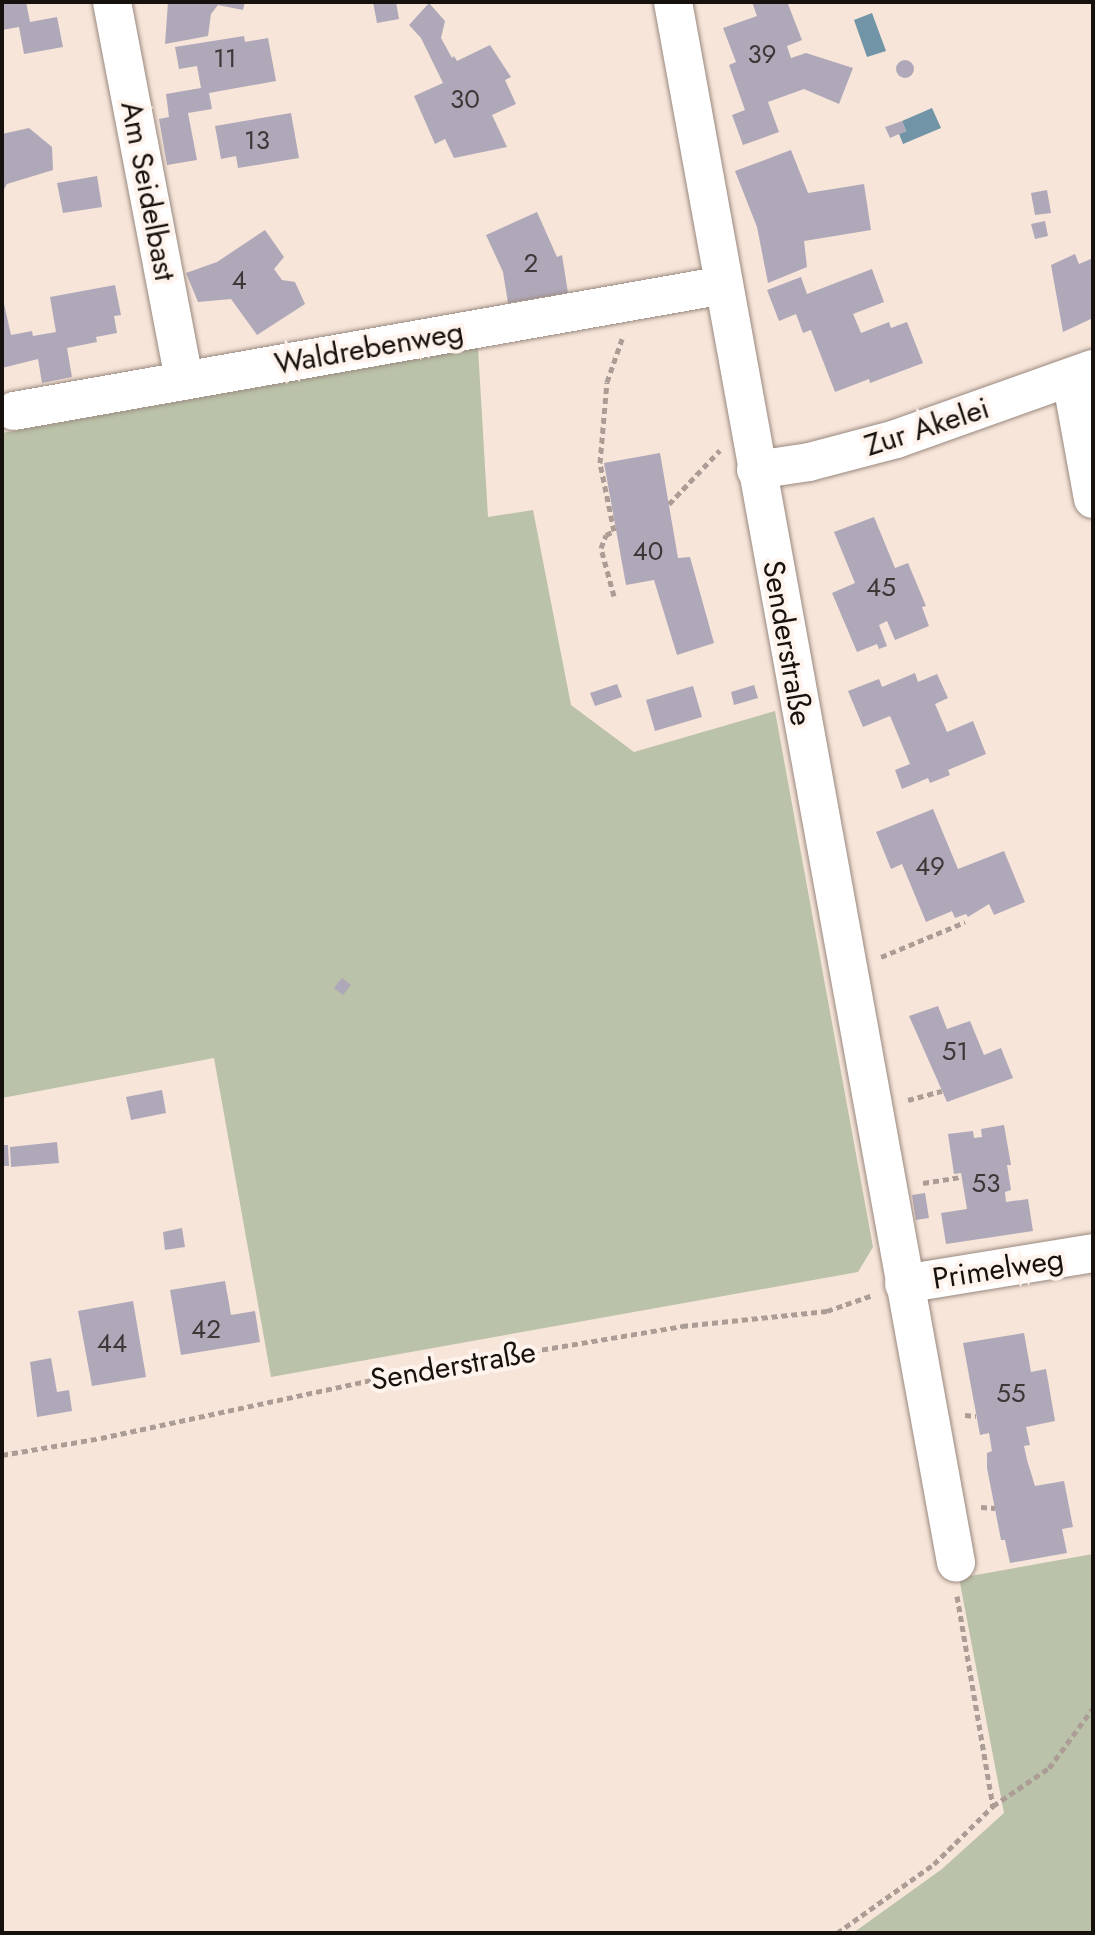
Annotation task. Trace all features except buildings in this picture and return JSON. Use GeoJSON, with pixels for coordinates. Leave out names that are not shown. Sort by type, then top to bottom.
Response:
{"type":"FeatureCollection","features":[{"type":"Feature","properties":{"kind":"street","name":"Am Seidelbast"},"geometry":{"type":"LineString","coordinates":[[112,2],[184,380]]}},
{"type":"Feature","properties":{"kind":"street","name":"Senderstraße"},"geometry":{"type":"LineString","coordinates":[[673,2],[956,1563]]}},
{"type":"Feature","properties":{"kind":"street","name":"Waldrebenweg"},"geometry":{"type":"LineString","coordinates":[[14,411],[724,285]]}},
{"type":"Feature","properties":{"kind":"street","name":"Zur Akelei"},"geometry":{"type":"LineString","coordinates":[[756,470],[809,462],[896,439],[1082,373]]}},
{"type":"Feature","properties":{"kind":"street"},"geometry":{"type":"LineString","coordinates":[[1082,373],[1093,499]]}},
{"type":"Feature","properties":{"kind":"street","name":"Primelweg"},"geometry":{"type":"LineString","coordinates":[[904,1284],[1093,1253]]}},
{"type":"Feature","properties":{"kind":"path"},"geometry":{"type":"LineString","coordinates":[[614,596],[601,548],[606,535],[614,531],[600,463],[604,402],[611,368],[637,301]]}},
{"type":"Feature","properties":{"kind":"path"},"geometry":{"type":"LineString","coordinates":[[669,504],[747,420]]}},
{"type":"Feature","properties":{"kind":"path"},"geometry":{"type":"LineString","coordinates":[[847,972],[965,922]]}},
{"type":"Feature","properties":{"kind":"path","name":"Senderstraße"},"geometry":{"type":"LineString","coordinates":[[2,1455],[101,1438],[414,1371],[682,1326],[827,1311],[904,1284]]}},
{"type":"Feature","properties":{"kind":"path"},"geometry":{"type":"LineString","coordinates":[[956,1563],[954,1580],[993,1806]]}},
{"type":"Feature","properties":{"kind":"path"},"geometry":{"type":"LineString","coordinates":[[837,1933],[934,1864],[993,1806],[1049,1768],[1093,1708]]}},
{"type":"Feature","properties":{"kind":"green space"},"geometry":{"type":"Polygon","coordinates":[[[478,348],[488,517],[533,510],[571,705],[634,752],[775,711],[873,1247],[858,1272],[271,1377],[214,1058],[2,1098],[2,433],[478,348]]]}},
{"type":"Feature","properties":{"kind":"green space"},"geometry":{"type":"Polygon","coordinates":[[[1093,1554],[1093,1933],[853,1933],[942,1869],[1004,1813],[959,1578],[1093,1554]]]}},
{"type":"Feature","properties":{"kind":"water"},"geometry":{"type":"Polygon","coordinates":[[[872,13],[886,51],[867,57],[854,20],[872,13]]]}},
{"type":"Feature","properties":{"kind":"water"},"geometry":{"type":"Polygon","coordinates":[[[932,108],[941,128],[903,144],[899,134],[906,131],[902,121],[932,108]]]}}]}
